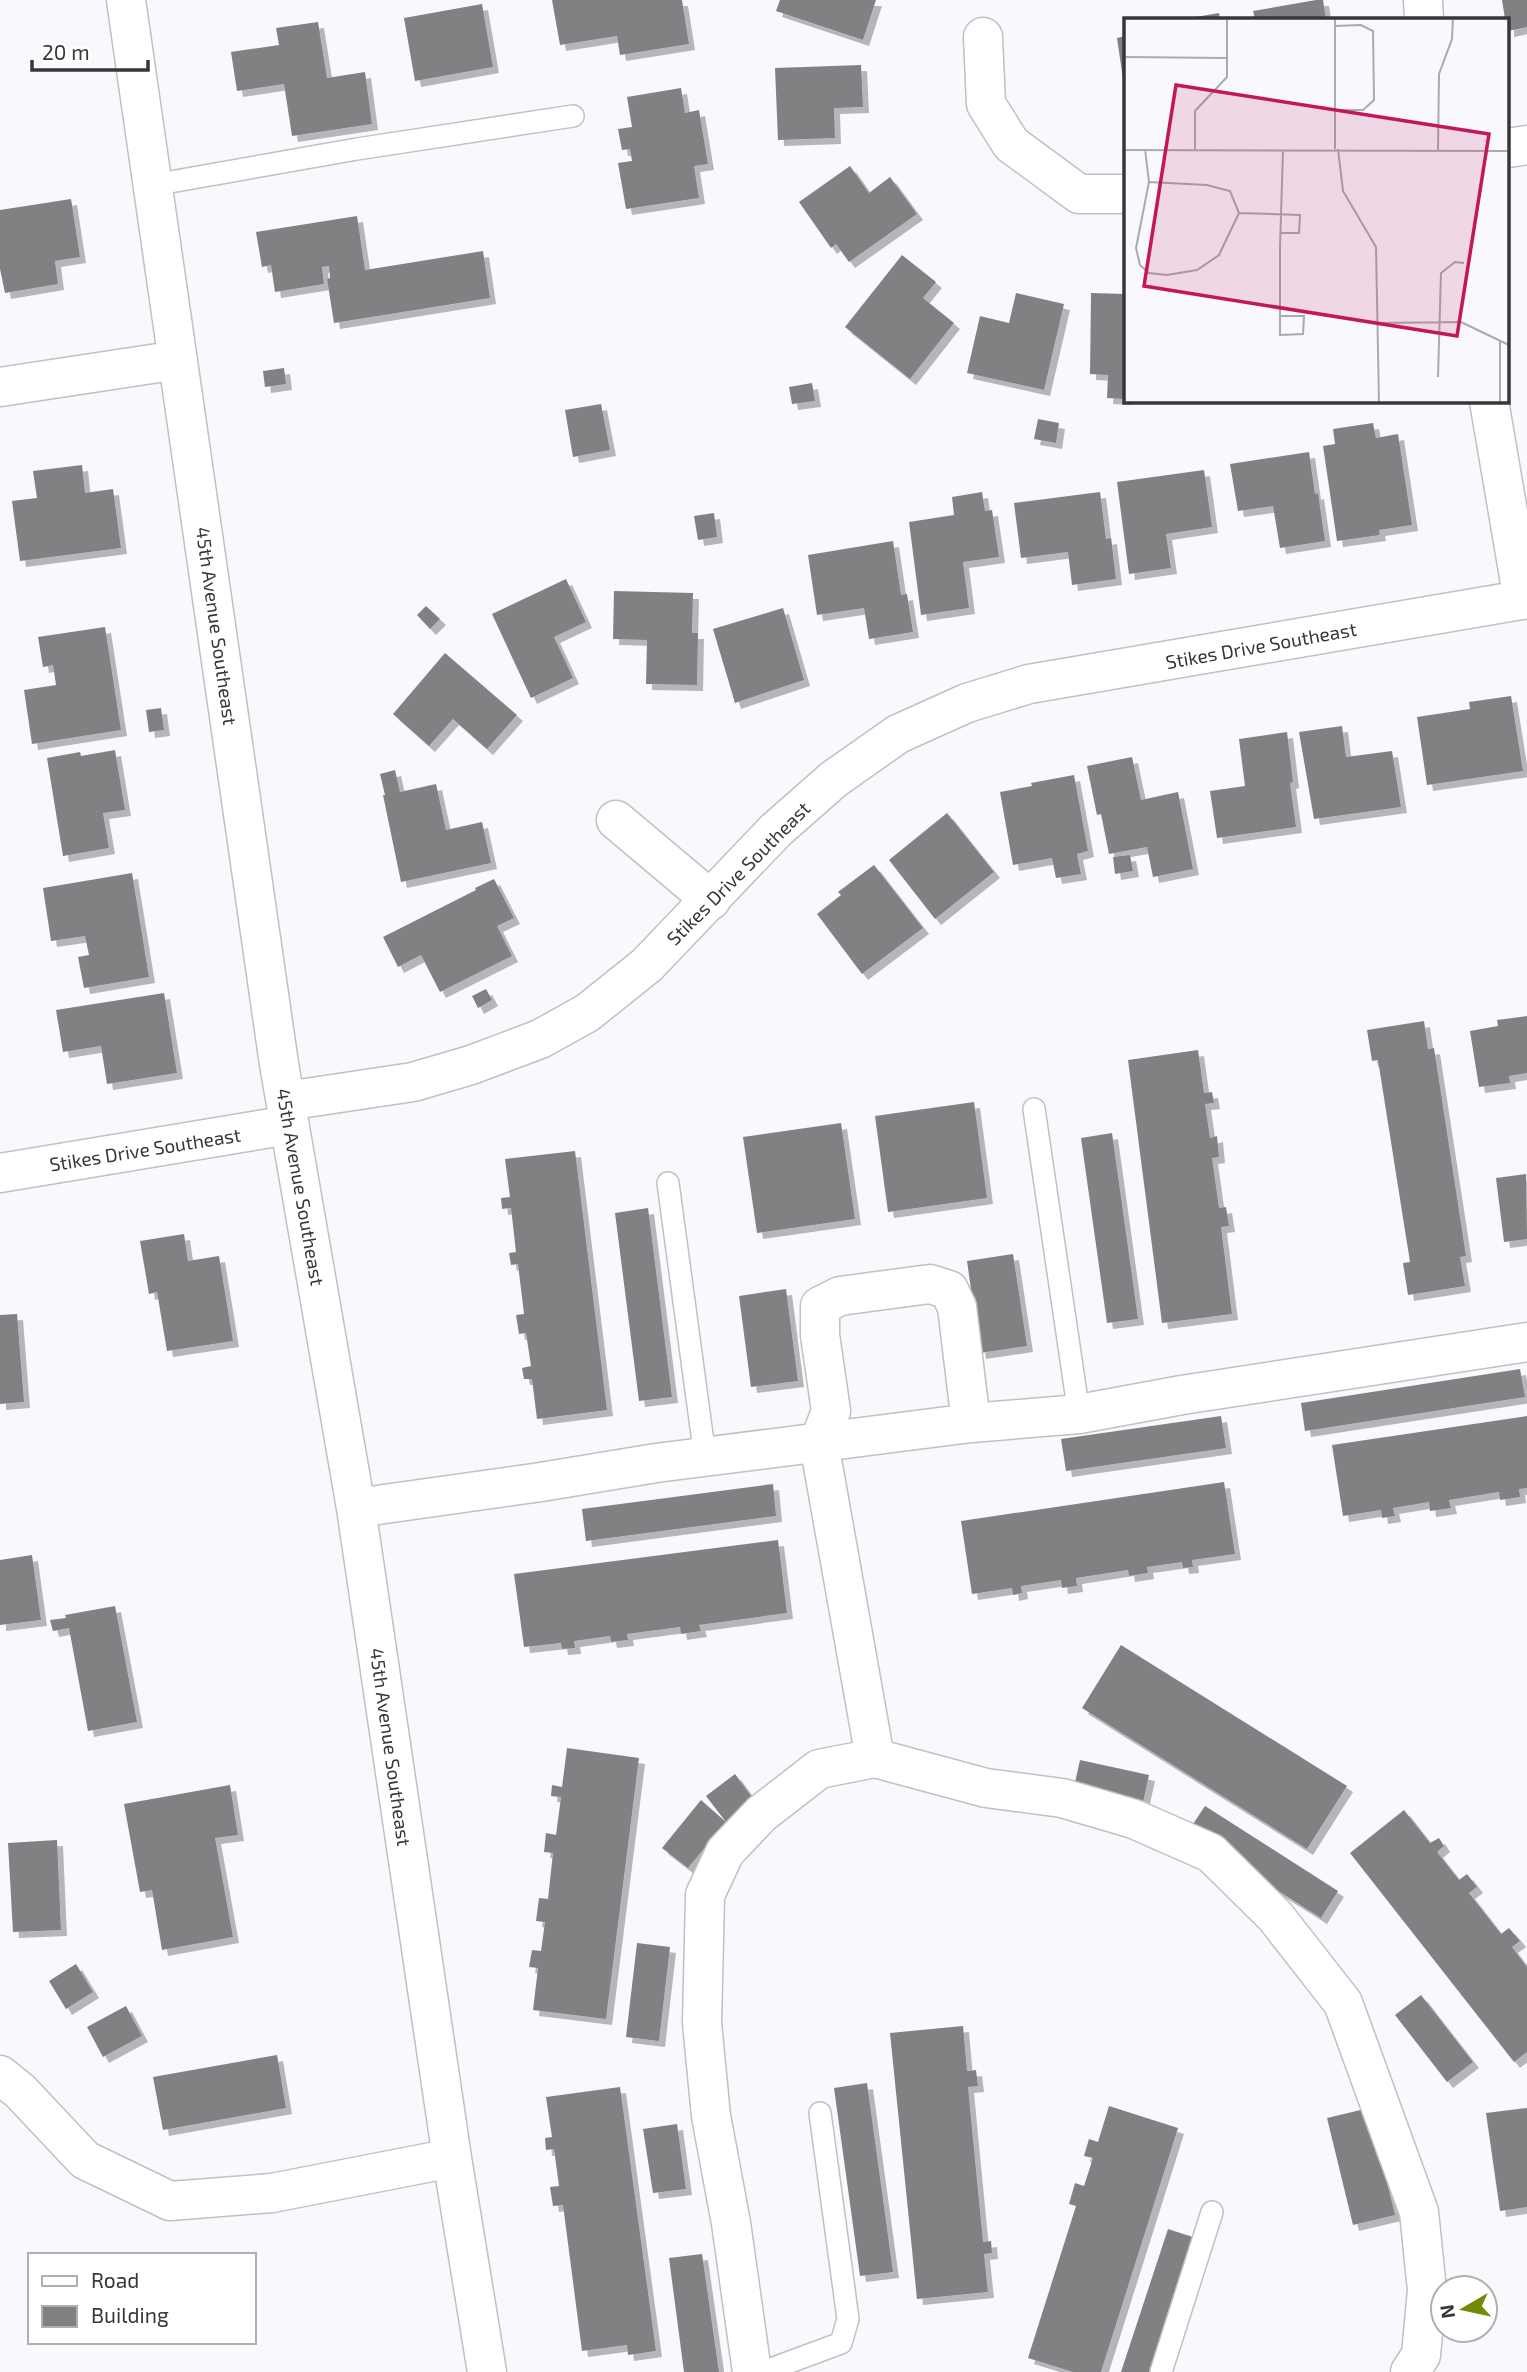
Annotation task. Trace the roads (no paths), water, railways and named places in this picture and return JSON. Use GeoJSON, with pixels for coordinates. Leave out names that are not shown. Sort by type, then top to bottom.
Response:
{"type":"FeatureCollection","features":[{"type":"Feature","properties":{"kind":"street","name":"45th Avenue Southeast"},"geometry":{"type":"LineString","coordinates":[[126,0],[279,1064],[356,1508],[452,2158],[487,2372]]}},
{"type":"Feature","properties":{"kind":"street"},"geometry":{"type":"LineString","coordinates":[[1423,0],[1424,18]]}},
{"type":"Feature","properties":{"kind":"street"},"geometry":{"type":"LineString","coordinates":[[983,37],[986,104],[1011,144],[1079,194],[1124,194]]}},
{"type":"Feature","properties":{"kind":"street"},"geometry":{"type":"LineString","coordinates":[[0,387],[178,360]]}},
{"type":"Feature","properties":{"kind":"street"},"geometry":{"type":"LineString","coordinates":[[1489,402],[1525,599]]}},
{"type":"Feature","properties":{"kind":"street","name":"Stikes Drive Southeast"},"geometry":{"type":"LineString","coordinates":[[0,1173],[288,1113],[413,1082],[471,1065],[540,1039],[587,1013],[647,965],[776,830],[834,779],[898,734],[967,703],[1029,684],[1525,599]]}},
{"type":"Feature","properties":{"kind":"street"},"geometry":{"type":"LineString","coordinates":[[616,820],[711,900]]}},
{"type":"Feature","properties":{"kind":"street"},"geometry":{"type":"LineString","coordinates":[[875,1758],[819,1443],[831,1411],[820,1335],[820,1306],[840,1296],[930,1284],[949,1290],[957,1307],[971,1423]]}},
{"type":"Feature","properties":{"kind":"street"},"geometry":{"type":"LineString","coordinates":[[356,1508],[705,1457],[971,1423],[1079,1414],[1182,1395],[1527,1342]]}},
{"type":"Feature","properties":{"kind":"street"},"geometry":{"type":"LineString","coordinates":[[752,2372],[731,2223],[711,2116],[702,2023],[705,1895],[725,1852],[761,1814],[819,1769],[875,1758],[986,1788],[1062,1798],[1134,1819],[1211,1853],[1275,1916],[1343,2003],[1419,2212],[1427,2290],[1421,2355],[1410,2372]]}},
{"type":"Feature","properties":{"kind":"street"},"geometry":{"type":"LineString","coordinates":[[0,2075],[20,2091],[85,2160],[170,2201],[272,2193],[452,2158]]}},
{"type":"Feature","properties":{"kind":"lane"},"geometry":{"type":"LineString","coordinates":[[153,185],[357,149],[573,116]]}},
{"type":"Feature","properties":{"kind":"lane"},"geometry":{"type":"LineString","coordinates":[[1034,1109],[1079,1414]]}},
{"type":"Feature","properties":{"kind":"lane"},"geometry":{"type":"LineString","coordinates":[[668,1184],[705,1457]]}},
{"type":"Feature","properties":{"kind":"lane"},"geometry":{"type":"LineString","coordinates":[[764,2372],[841,2343],[848,2319],[820,2113]]}},
{"type":"Feature","properties":{"kind":"lane"},"geometry":{"type":"LineString","coordinates":[[1161,2372],[1212,2211]]}}]}
